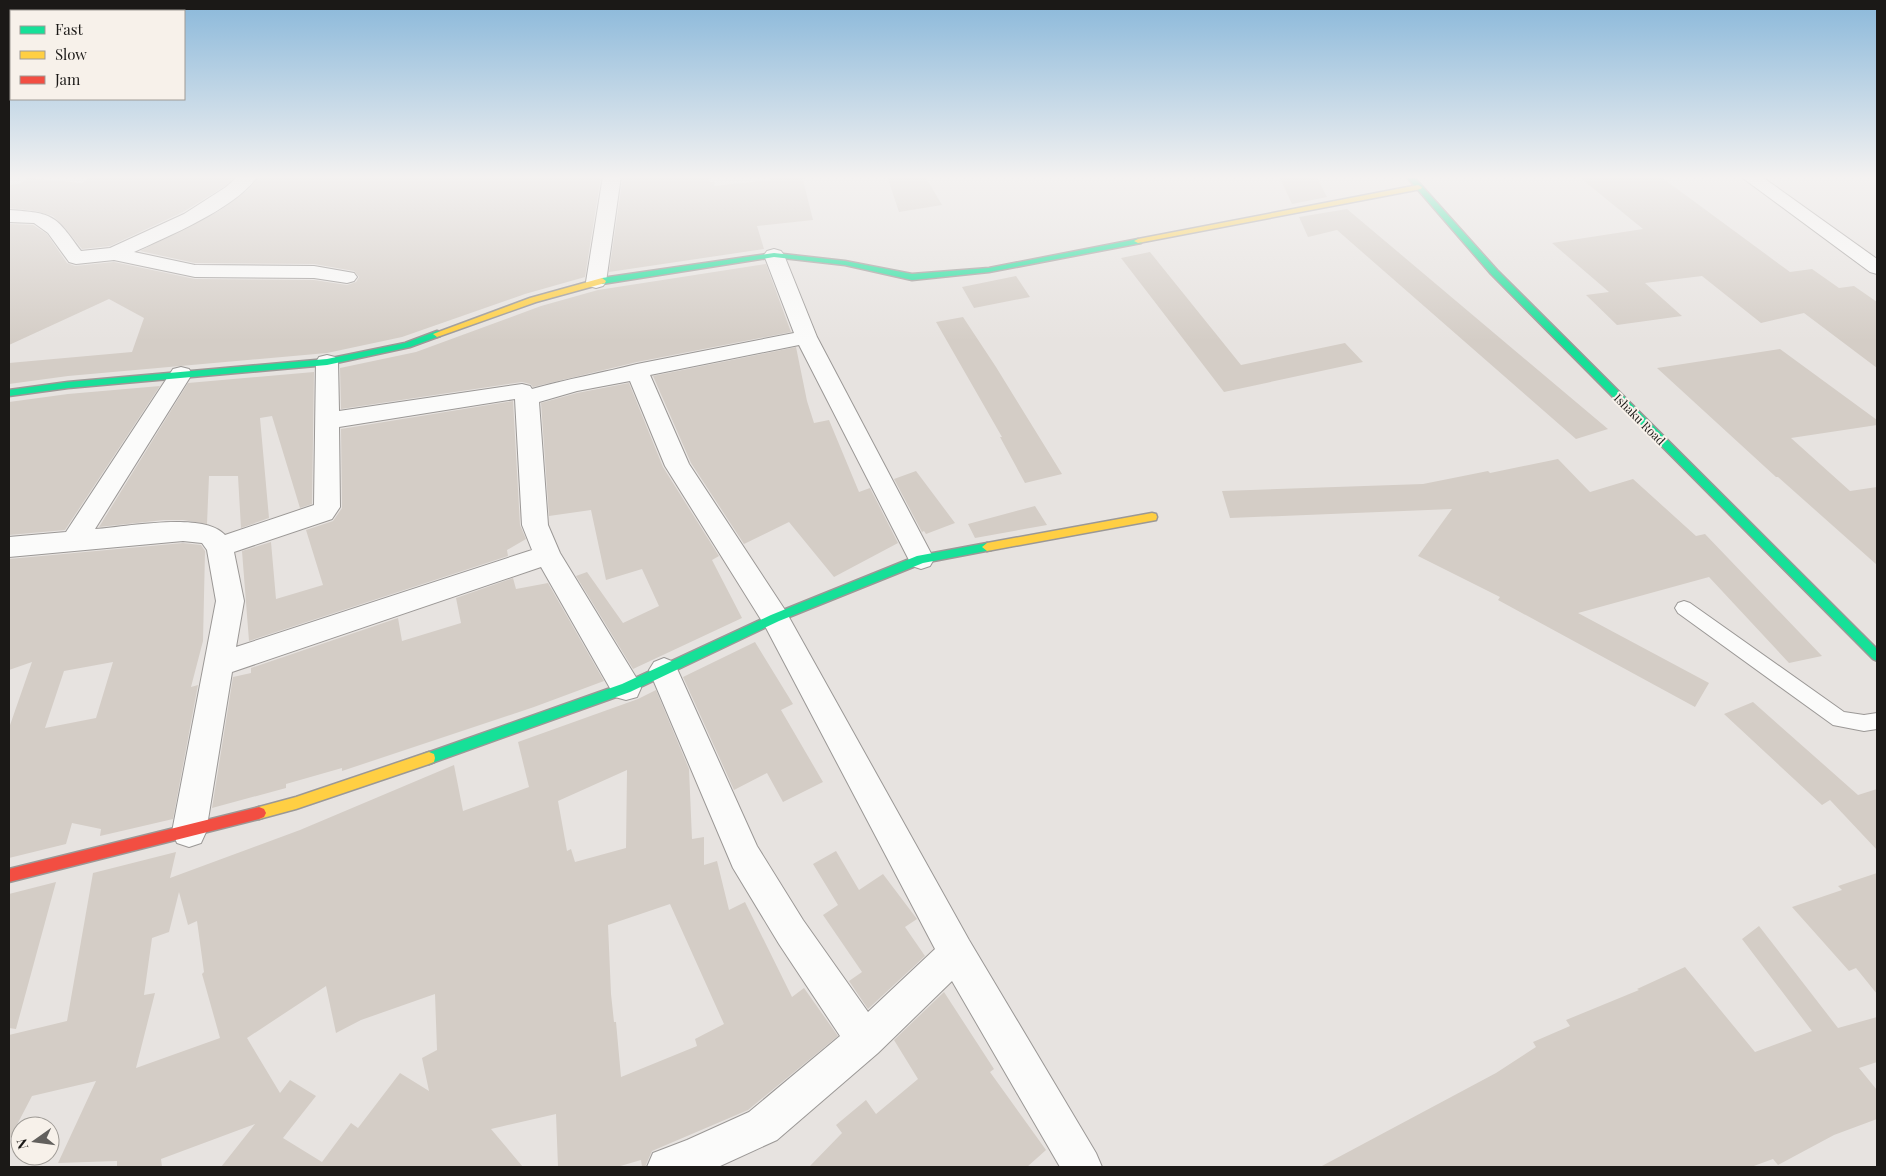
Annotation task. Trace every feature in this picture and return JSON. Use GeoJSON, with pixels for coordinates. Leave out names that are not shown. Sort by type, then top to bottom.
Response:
{"type":"FeatureCollection","features":[{"type":"Feature","properties":{"kind":"street"},"geometry":{"type":"LineString","coordinates":[[57,231],[76,258],[114,254],[195,271],[314,272],[348,276]]}},
{"type":"Feature","properties":{"kind":"street"},"geometry":{"type":"LineString","coordinates":[[114,254],[163,231]]}},
{"type":"Feature","properties":{"kind":"street"},"geometry":{"type":"LineString","coordinates":[[596,282],[604,231]]}},
{"type":"Feature","properties":{"kind":"street"},"geometry":{"type":"LineString","coordinates":[[9,393],[68,385],[327,362],[407,345],[533,300],[596,282],[774,255],[845,263],[912,276],[990,270],[1192,231]]}},
{"type":"Feature","properties":{"kind":"street","name":"Ishaku Road"},"geometry":{"type":"LineString","coordinates":[[1457,231],[1494,272],[1877,656]]}},
{"type":"Feature","properties":{"kind":"street"},"geometry":{"type":"LineString","coordinates":[[1825,231],[1877,268]]}},
{"type":"Feature","properties":{"kind":"street"},"geometry":{"type":"LineString","coordinates":[[774,255],[806,337],[921,559]]}},
{"type":"Feature","properties":{"kind":"street"},"geometry":{"type":"LineString","coordinates":[[527,398],[575,384],[616,378],[637,371],[806,337]]}},
{"type":"Feature","properties":{"kind":"street"},"geometry":{"type":"LineString","coordinates":[[220,547],[323,512],[328,507],[327,362]]}},
{"type":"Feature","properties":{"kind":"street"},"geometry":{"type":"LineString","coordinates":[[637,371],[677,466],[775,618],[956,953],[1082,1167]]}},
{"type":"Feature","properties":{"kind":"street"},"geometry":{"type":"LineString","coordinates":[[74,541],[181,374]]}},
{"type":"Feature","properties":{"kind":"street"},"geometry":{"type":"LineString","coordinates":[[327,420],[522,391],[527,398],[535,525],[547,555],[626,688]]}},
{"type":"Feature","properties":{"kind":"street"},"geometry":{"type":"LineString","coordinates":[[9,876],[189,832],[296,802],[540,720],[626,688],[775,618],[921,559],[1152,517]]}},
{"type":"Feature","properties":{"kind":"street"},"geometry":{"type":"LineString","coordinates":[[9,547],[183,531],[210,535],[220,547],[230,601],[189,832]]}},
{"type":"Feature","properties":{"kind":"street"},"geometry":{"type":"LineString","coordinates":[[220,664],[547,555]]}},
{"type":"Feature","properties":{"kind":"street"},"geometry":{"type":"LineString","coordinates":[[664,670],[745,857],[790,932],[865,1040]]}},
{"type":"Feature","properties":{"kind":"street"},"geometry":{"type":"LineString","coordinates":[[667,1167],[691,1159],[763,1126],[865,1040],[956,953]]}},
{"type":"Feature","properties":{"kind":"lane"},"geometry":{"type":"LineString","coordinates":[[1684,608],[1840,719],[1864,723],[1877,721]]}},
{"type":"Feature","properties":{"kind":"building"},"geometry":{"type":"Polygon","coordinates":[[[9,231],[42,231],[47,234],[67,263],[75,266],[114,262],[195,279],[314,280],[347,285],[356,282],[359,277],[354,271],[314,264],[195,263],[140,251],[180,231],[592,231],[585,277],[525,294],[402,337],[327,353],[68,376],[9,384],[9,363],[132,352],[144,318],[109,299],[9,345],[9,231]]]}},
{"type":"Feature","properties":{"kind":"building"},"geometry":{"type":"Polygon","coordinates":[[[68,231],[142,231],[110,246],[82,249],[68,231]]]}},
{"type":"Feature","properties":{"kind":"building"},"geometry":{"type":"Polygon","coordinates":[[[615,231],[758,231],[764,249],[609,272],[615,231]]]}},
{"type":"Feature","properties":{"kind":"building"},"geometry":{"type":"Polygon","coordinates":[[[1305,231],[1333,231],[1308,237],[1305,231]]]}},
{"type":"Feature","properties":{"kind":"building"},"geometry":{"type":"Polygon","coordinates":[[[1338,231],[1373,231],[1608,429],[1576,439],[1338,231]]]}},
{"type":"Feature","properties":{"kind":"building"},"geometry":{"type":"Polygon","coordinates":[[[1631,231],[1734,231],[1790,272],[1812,269],[1839,288],[1854,286],[1877,302],[1877,368],[1804,313],[1761,323],[1702,276],[1645,283],[1682,316],[1617,325],[1586,295],[1609,292],[1552,243],[1631,231]]]}},
{"type":"Feature","properties":{"kind":"building"},"geometry":{"type":"Polygon","coordinates":[[[1150,252],[1241,365],[1345,343],[1363,362],[1224,392],[1121,258],[1150,252]]]}},
{"type":"Feature","properties":{"kind":"building"},"geometry":{"type":"Polygon","coordinates":[[[766,264],[791,332],[637,362],[533,387],[522,382],[341,409],[340,368],[416,352],[541,306],[598,290],[766,264]]]}},
{"type":"Feature","properties":{"kind":"building"},"geometry":{"type":"Polygon","coordinates":[[[1016,276],[1030,297],[974,308],[962,287],[1016,276]]]}},
{"type":"Feature","properties":{"kind":"building"},"geometry":{"type":"Polygon","coordinates":[[[963,317],[1062,474],[1025,483],[1000,437],[1002,437],[936,322],[963,317]]]}},
{"type":"Feature","properties":{"kind":"building"},"geometry":{"type":"Polygon","coordinates":[[[796,347],[807,401],[814,423],[829,420],[859,492],[870,488],[898,543],[834,577],[789,522],[744,544],[691,463],[653,376],[796,347]]]}},
{"type":"Feature","properties":{"kind":"building"},"geometry":{"type":"Polygon","coordinates":[[[1780,349],[1877,420],[1877,425],[1791,438],[1850,491],[1877,487],[1877,565],[1776,477],[1657,368],[1780,349]]]}},
{"type":"Feature","properties":{"kind":"building"},"geometry":{"type":"Polygon","coordinates":[[[314,372],[312,504],[300,508],[272,416],[260,418],[269,518],[241,528],[238,476],[209,476],[207,524],[183,520],[164,520],[99,527],[188,383],[314,372]]]}},
{"type":"Feature","properties":{"kind":"building"},"geometry":{"type":"Polygon","coordinates":[[[629,383],[663,467],[719,556],[712,560],[742,618],[633,669],[576,576],[587,572],[623,623],[659,606],[642,569],[606,580],[591,510],[549,516],[541,403],[577,393],[629,383]]]}},
{"type":"Feature","properties":{"kind":"building"},"geometry":{"type":"Polygon","coordinates":[[[160,386],[65,530],[9,535],[9,402],[68,394],[160,386]]]}},
{"type":"Feature","properties":{"kind":"building"},"geometry":{"type":"Polygon","coordinates":[[[513,401],[520,525],[526,539],[507,550],[508,556],[249,641],[242,551],[271,542],[276,599],[323,585],[306,530],[333,521],[342,508],[341,429],[513,401]]]}},
{"type":"Feature","properties":{"kind":"building"},"geometry":{"type":"Polygon","coordinates":[[[1558,459],[1590,492],[1633,479],[1696,536],[1705,534],[1822,656],[1789,663],[1709,577],[1578,613],[1709,683],[1695,707],[1498,600],[1500,597],[1418,556],[1452,509],[1230,518],[1222,491],[1423,484],[1558,459]]]}},
{"type":"Feature","properties":{"kind":"building"},"geometry":{"type":"Polygon","coordinates":[[[916,471],[955,523],[926,534],[924,531],[922,532],[894,479],[916,471]]]}},
{"type":"Feature","properties":{"kind":"building"},"geometry":{"type":"Polygon","coordinates":[[[1035,506],[1047,525],[975,538],[968,524],[1035,506]]]}},
{"type":"Feature","properties":{"kind":"building"},"geometry":{"type":"Polygon","coordinates":[[[183,543],[201,545],[205,551],[203,641],[191,687],[198,685],[173,819],[100,836],[101,829],[72,823],[66,844],[9,858],[9,728],[32,662],[9,670],[9,559],[183,543]],[[113,662],[64,671],[45,728],[96,718],[113,662]]]}},
{"type":"Feature","properties":{"kind":"building"},"geometry":{"type":"Polygon","coordinates":[[[513,578],[516,589],[548,583],[604,681],[534,707],[342,771],[342,768],[286,784],[286,788],[212,808],[233,677],[251,673],[251,668],[398,618],[402,641],[461,623],[456,598],[513,578]]]}},
{"type":"Feature","properties":{"kind":"building"},"geometry":{"type":"Polygon","coordinates":[[[755,642],[793,704],[781,710],[823,782],[783,802],[767,773],[734,790],[683,677],[755,642]]]}},
{"type":"Feature","properties":{"kind":"building"},"geometry":{"type":"Polygon","coordinates":[[[656,690],[689,769],[692,839],[704,837],[704,865],[717,861],[729,910],[745,902],[792,997],[804,988],[838,1036],[748,1110],[652,1151],[645,1167],[642,1167],[641,1160],[617,1167],[558,1167],[556,1114],[491,1129],[523,1167],[221,1167],[255,1124],[161,1159],[162,1167],[117,1167],[117,1161],[60,1163],[60,1159],[96,1081],[32,1096],[22,1116],[10,1116],[9,1140],[9,1035],[67,1021],[93,873],[176,852],[170,878],[300,830],[454,765],[463,811],[529,787],[518,742],[638,699],[656,690]],[[627,770],[558,801],[567,851],[571,849],[575,862],[626,848],[627,770]],[[179,892],[169,932],[152,938],[144,995],[155,993],[136,1068],[220,1038],[202,974],[204,972],[197,921],[188,925],[179,892]],[[670,904],[608,925],[611,994],[614,1022],[616,1022],[621,1077],[697,1046],[695,1039],[724,1024],[670,904]],[[326,986],[247,1038],[280,1093],[290,1080],[316,1096],[283,1138],[322,1162],[351,1123],[358,1128],[400,1073],[429,1091],[422,1058],[437,1050],[435,994],[361,1020],[336,1033],[326,986]]]}},
{"type":"Feature","properties":{"kind":"building"},"geometry":{"type":"Polygon","coordinates":[[[1753,702],[1858,795],[1877,789],[1877,850],[1830,800],[1822,805],[1724,714],[1753,702]]]}},
{"type":"Feature","properties":{"kind":"building"},"geometry":{"type":"Polygon","coordinates":[[[836,851],[859,890],[883,874],[917,919],[905,927],[925,956],[868,1009],[849,981],[862,972],[823,915],[838,905],[813,864],[836,851]]]}},
{"type":"Feature","properties":{"kind":"building"},"geometry":{"type":"Polygon","coordinates":[[[1877,873],[1877,994],[1856,968],[1849,971],[1792,907],[1842,890],[1838,886],[1877,873]]]}},
{"type":"Feature","properties":{"kind":"building"},"geometry":{"type":"Polygon","coordinates":[[[56,882],[16,1029],[9,1028],[9,894],[56,882]]]}},
{"type":"Feature","properties":{"kind":"building"},"geometry":{"type":"Polygon","coordinates":[[[1759,926],[1838,1028],[1877,1017],[1877,1062],[1859,1068],[1877,1090],[1877,1119],[1834,1135],[1778,1165],[1773,1159],[1751,1167],[1320,1167],[1496,1073],[1536,1047],[1533,1042],[1570,1026],[1566,1020],[1639,990],[1637,989],[1685,967],[1755,1052],[1812,1031],[1742,939],[1759,926]]]}},
{"type":"Feature","properties":{"kind":"building"},"geometry":{"type":"Polygon","coordinates":[[[944,992],[994,1069],[990,1072],[1046,1150],[1027,1167],[809,1167],[842,1133],[836,1125],[866,1100],[876,1114],[918,1079],[894,1040],[944,992]]]}},
{"type":"Feature","properties":{"kind":"traffic: fast"},"geometry":{"type":"LineString","coordinates":[[1458,231],[1494,272],[1877,656]]}},
{"type":"Feature","properties":{"kind":"traffic: fast"},"geometry":{"type":"LineString","coordinates":[[602,281],[774,255],[845,263],[912,277],[989,270],[1138,241]]}},
{"type":"Feature","properties":{"kind":"traffic: fast"},"geometry":{"type":"LineString","coordinates":[[9,393],[68,385],[327,362],[407,345],[437,334]]}},
{"type":"Feature","properties":{"kind":"traffic: fast"},"geometry":{"type":"LineString","coordinates":[[429,758],[626,688],[775,618],[921,559],[987,547]]}},
{"type":"Feature","properties":{"kind":"traffic: slow"},"geometry":{"type":"LineString","coordinates":[[1138,241],[1190,231]]}},
{"type":"Feature","properties":{"kind":"traffic: slow"},"geometry":{"type":"LineString","coordinates":[[437,334],[533,300],[602,281]]}},
{"type":"Feature","properties":{"kind":"traffic: slow"},"geometry":{"type":"LineString","coordinates":[[987,547],[1152,517]]}},
{"type":"Feature","properties":{"kind":"traffic: slow"},"geometry":{"type":"LineString","coordinates":[[259,813],[296,803],[429,758]]}},
{"type":"Feature","properties":{"kind":"traffic: jam"},"geometry":{"type":"LineString","coordinates":[[9,876],[259,813]]}}]}
